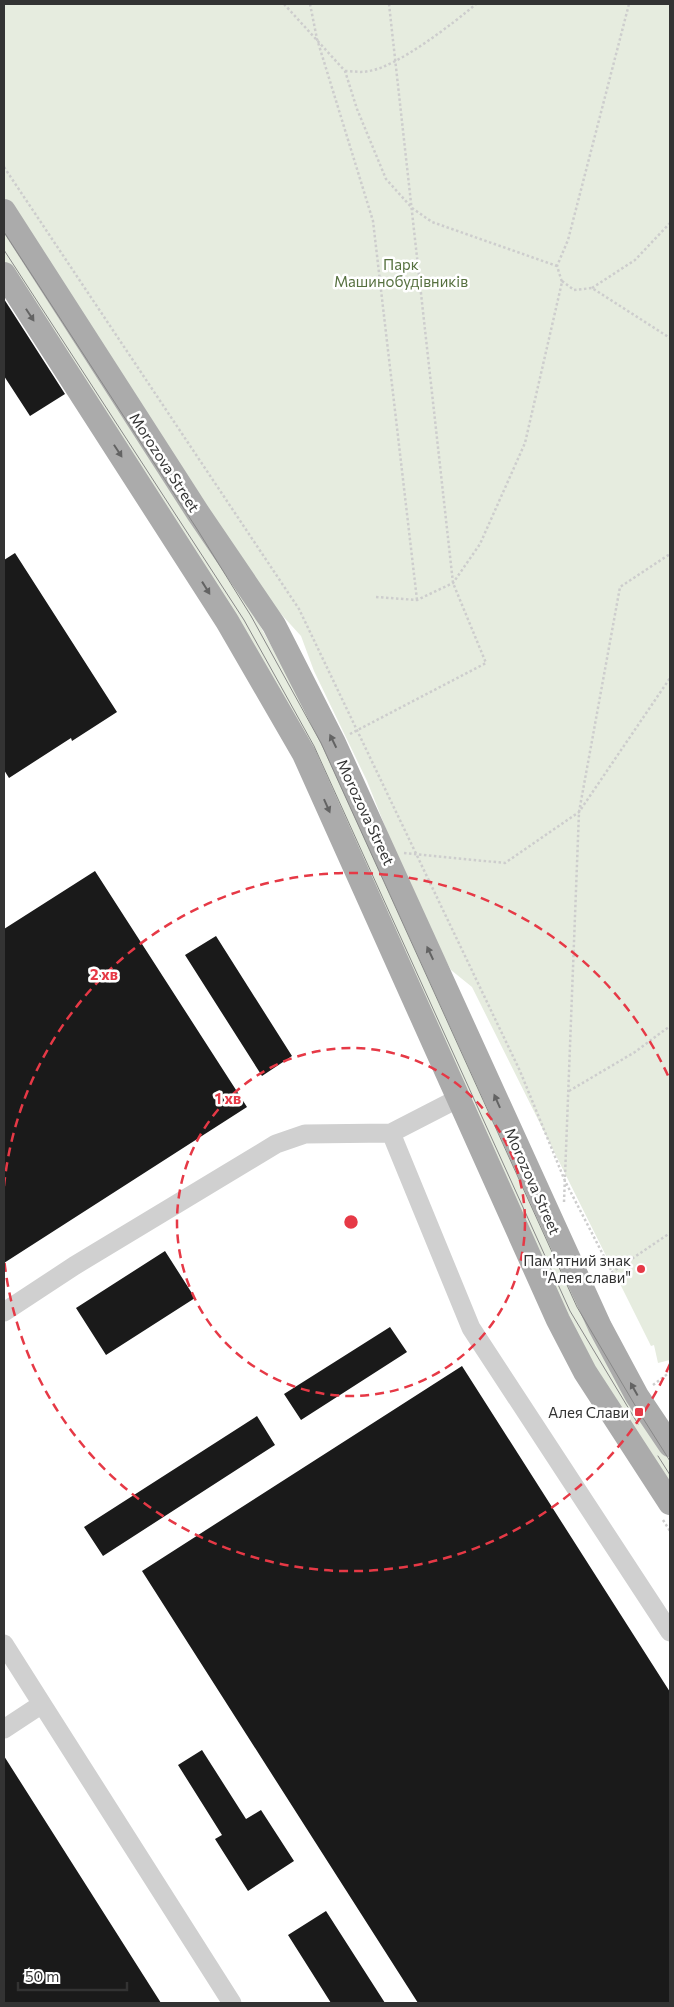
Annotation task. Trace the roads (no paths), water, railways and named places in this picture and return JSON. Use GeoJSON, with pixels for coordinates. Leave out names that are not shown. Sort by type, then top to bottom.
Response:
{"type":"FeatureCollection","features":[{"type":"Feature","properties":{"kind":"main road","name":"Morozova Street"},"geometry":{"type":"LineString","coordinates":[[4,211],[198,513],[274,625],[334,743],[583,1292],[638,1396],[670,1445]]}},
{"type":"Feature","properties":{"kind":"main road"},"geometry":{"type":"LineString","coordinates":[[4,274],[227,621],[304,754],[554,1311],[581,1364],[665,1509]]}},
{"type":"Feature","properties":{"kind":"lane"},"geometry":{"type":"LineString","coordinates":[[4,1312],[74,1266],[276,1144],[305,1134],[390,1134],[459,1098]]}},
{"type":"Feature","properties":{"kind":"lane"},"geometry":{"type":"LineString","coordinates":[[390,1134],[471,1328],[670,1632]]}},
{"type":"Feature","properties":{"kind":"lane"},"geometry":{"type":"LineString","coordinates":[[4,1644],[232,2003]]}},
{"type":"Feature","properties":{"kind":"lane"},"geometry":{"type":"LineString","coordinates":[[4,1729],[42,1704]]}},
{"type":"Feature","properties":{"kind":"tram line"},"geometry":{"type":"LineString","coordinates":[[4,232],[197,529],[251,616],[321,743],[577,1307],[670,1461]]}},
{"type":"Feature","properties":{"kind":"tram line"},"geometry":{"type":"LineString","coordinates":[[4,250],[244,620],[314,746],[570,1311],[638,1424]]}},
{"type":"Feature","properties":{"kind":"tram line"},"geometry":{"type":"LineString","coordinates":[[658,1456],[670,1475]]}},
{"type":"Feature","properties":{"kind":"place","name":"Пам'ятний знак \"Алея слави\""},"geometry":{"type":"Point","coordinates":[641,1269]}},
{"type":"Feature","properties":{"kind":"place","name":"Алея Слави"},"geometry":{"type":"Point","coordinates":[639,1412]}},
{"type":"Feature","properties":{"kind":"park label","name":"Парк Машинобудівників"},"geometry":{"type":"Point","coordinates":[401,272]}}]}
